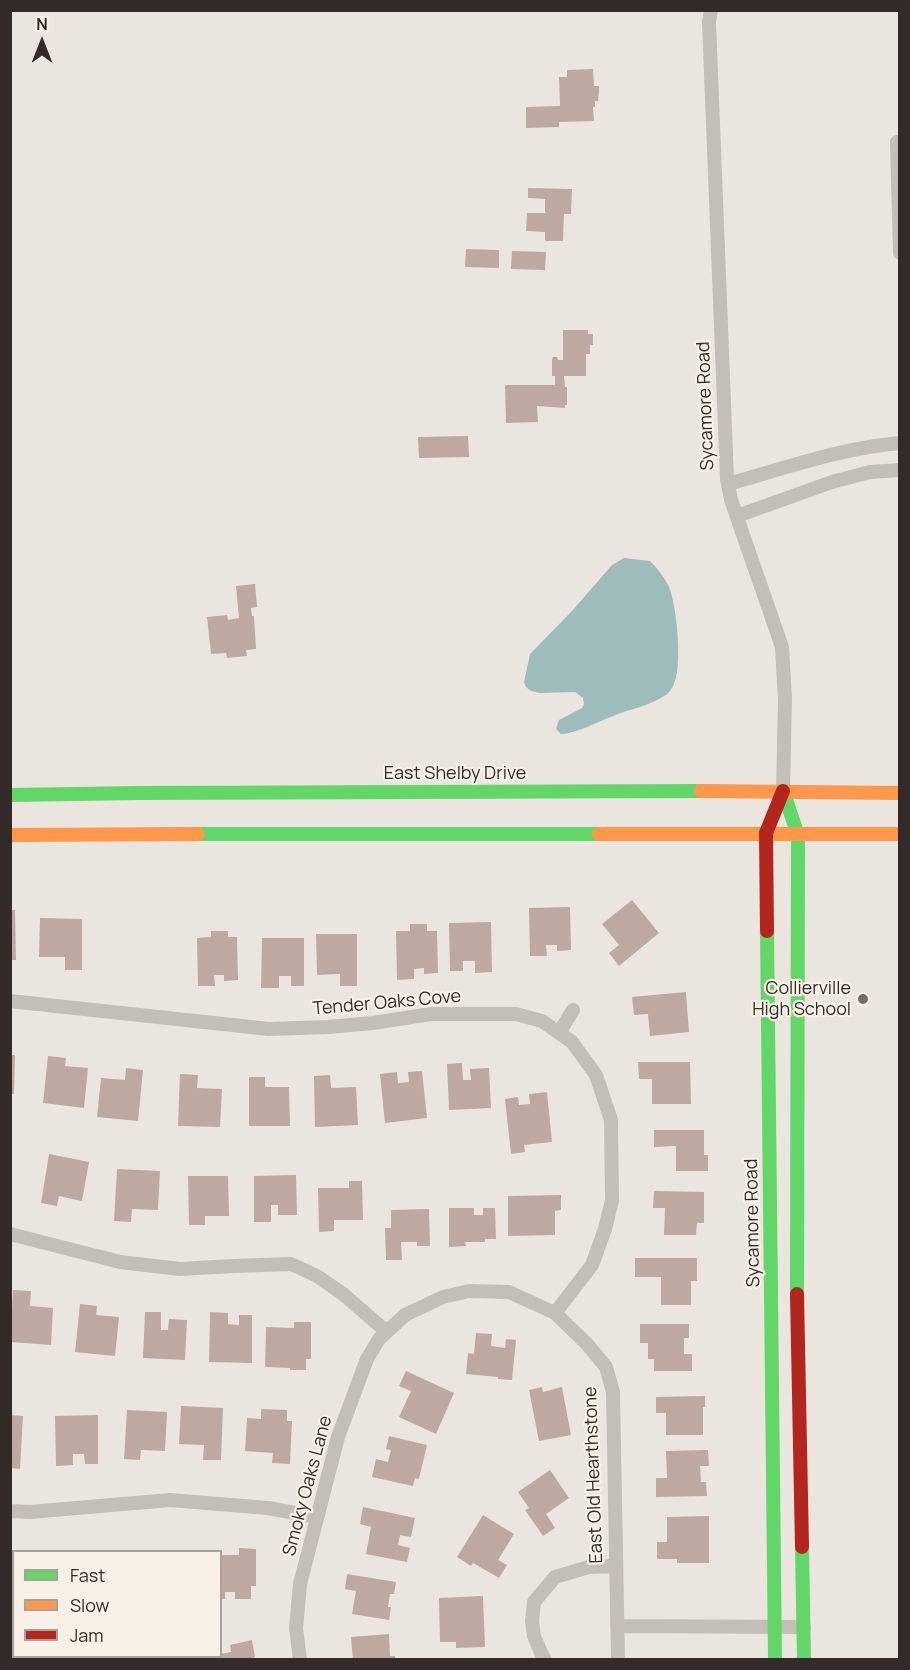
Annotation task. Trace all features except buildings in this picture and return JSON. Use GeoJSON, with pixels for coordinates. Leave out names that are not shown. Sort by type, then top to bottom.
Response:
{"type":"FeatureCollection","features":[{"type":"Feature","properties":{"kind":"main road","name":"East Shelby Drive"},"geometry":{"type":"LineString","coordinates":[[10,795],[783,790],[900,793]]}},
{"type":"Feature","properties":{"kind":"main road","name":"Sycamore Road"},"geometry":{"type":"LineString","coordinates":[[775,1659],[765,833],[783,790]]}},
{"type":"Feature","properties":{"kind":"main road","name":"Sycamore Road"},"geometry":{"type":"LineString","coordinates":[[783,790],[798,835],[797,1285],[804,1659]]}},
{"type":"Feature","properties":{"kind":"main road"},"geometry":{"type":"LineString","coordinates":[[10,835],[900,834]]}},
{"type":"Feature","properties":{"kind":"street","name":"Sycamore Road"},"geometry":{"type":"LineString","coordinates":[[711,10],[709,22],[728,484],[782,647],[785,699],[783,790]]}},
{"type":"Feature","properties":{"kind":"street"},"geometry":{"type":"LineString","coordinates":[[897,142],[900,253]]}},
{"type":"Feature","properties":{"kind":"street"},"geometry":{"type":"LineString","coordinates":[[728,484],[840,453],[900,443]]}},
{"type":"Feature","properties":{"kind":"street"},"geometry":{"type":"LineString","coordinates":[[737,516],[832,482],[870,472],[900,470]]}},
{"type":"Feature","properties":{"kind":"street","name":"Tender Oaks Cove"},"geometry":{"type":"LineString","coordinates":[[10,1001],[269,1029],[373,1023],[431,1014],[516,1014],[542,1021],[572,1042],[596,1075],[611,1120],[612,1200],[605,1229],[592,1265],[555,1313]]}},
{"type":"Feature","properties":{"kind":"street"},"geometry":{"type":"LineString","coordinates":[[559,1033],[573,1010]]}},
{"type":"Feature","properties":{"kind":"street"},"geometry":{"type":"LineString","coordinates":[[10,1234],[120,1262],[180,1269],[291,1264],[317,1276],[343,1294],[387,1332]]}},
{"type":"Feature","properties":{"kind":"street","name":"East Old Hearthstone"},"geometry":{"type":"LineString","coordinates":[[387,1332],[405,1315],[443,1297],[468,1291],[509,1293],[555,1313],[587,1344],[606,1367],[613,1392],[618,1659]]}},
{"type":"Feature","properties":{"kind":"street","name":"Smoky Oaks Lane"},"geometry":{"type":"LineString","coordinates":[[300,1659],[296,1628],[300,1584],[338,1437],[367,1359],[379,1338],[387,1332]]}},
{"type":"Feature","properties":{"kind":"street"},"geometry":{"type":"LineString","coordinates":[[10,1511],[30,1512],[170,1500],[268,1508],[317,1517]]}},
{"type":"Feature","properties":{"kind":"street"},"geometry":{"type":"LineString","coordinates":[[545,1659],[534,1636],[532,1621],[534,1602],[555,1577],[589,1567],[616,1566]]}},
{"type":"Feature","properties":{"kind":"street"},"geometry":{"type":"LineString","coordinates":[[617,1626],[804,1627]]}},
{"type":"Feature","properties":{"kind":"water"},"geometry":{"type":"Polygon","coordinates":[[[624,558],[650,561],[661,573],[669,587],[678,637],[676,678],[669,692],[646,705],[561,734],[556,729],[559,720],[582,708],[583,698],[575,692],[540,693],[526,687],[524,682],[530,654],[612,565],[624,558]]]}},
{"type":"Feature","properties":{"kind":"traffic: fast"},"geometry":{"type":"LineString","coordinates":[[10,795],[701,791]]}},
{"type":"Feature","properties":{"kind":"traffic: fast"},"geometry":{"type":"LineString","coordinates":[[783,791],[798,835],[797,1294]]}},
{"type":"Feature","properties":{"kind":"traffic: fast"},"geometry":{"type":"LineString","coordinates":[[198,834],[599,834]]}},
{"type":"Feature","properties":{"kind":"traffic: fast"},"geometry":{"type":"LineString","coordinates":[[767,931],[775,1660]]}},
{"type":"Feature","properties":{"kind":"traffic: fast"},"geometry":{"type":"LineString","coordinates":[[802,1547],[804,1660]]}},
{"type":"Feature","properties":{"kind":"traffic: slow"},"geometry":{"type":"LineString","coordinates":[[701,791],[900,793]]}},
{"type":"Feature","properties":{"kind":"traffic: slow"},"geometry":{"type":"LineString","coordinates":[[10,835],[198,834]]}},
{"type":"Feature","properties":{"kind":"traffic: slow"},"geometry":{"type":"LineString","coordinates":[[599,834],[900,834]]}},
{"type":"Feature","properties":{"kind":"traffic: jam"},"geometry":{"type":"LineString","coordinates":[[767,931],[766,833],[783,791]]}},
{"type":"Feature","properties":{"kind":"traffic: jam"},"geometry":{"type":"LineString","coordinates":[[797,1294],[802,1547]]}},
{"type":"Feature","properties":{"kind":"place","name":"Collierville High School"},"geometry":{"type":"Point","coordinates":[863,999]}}]}
